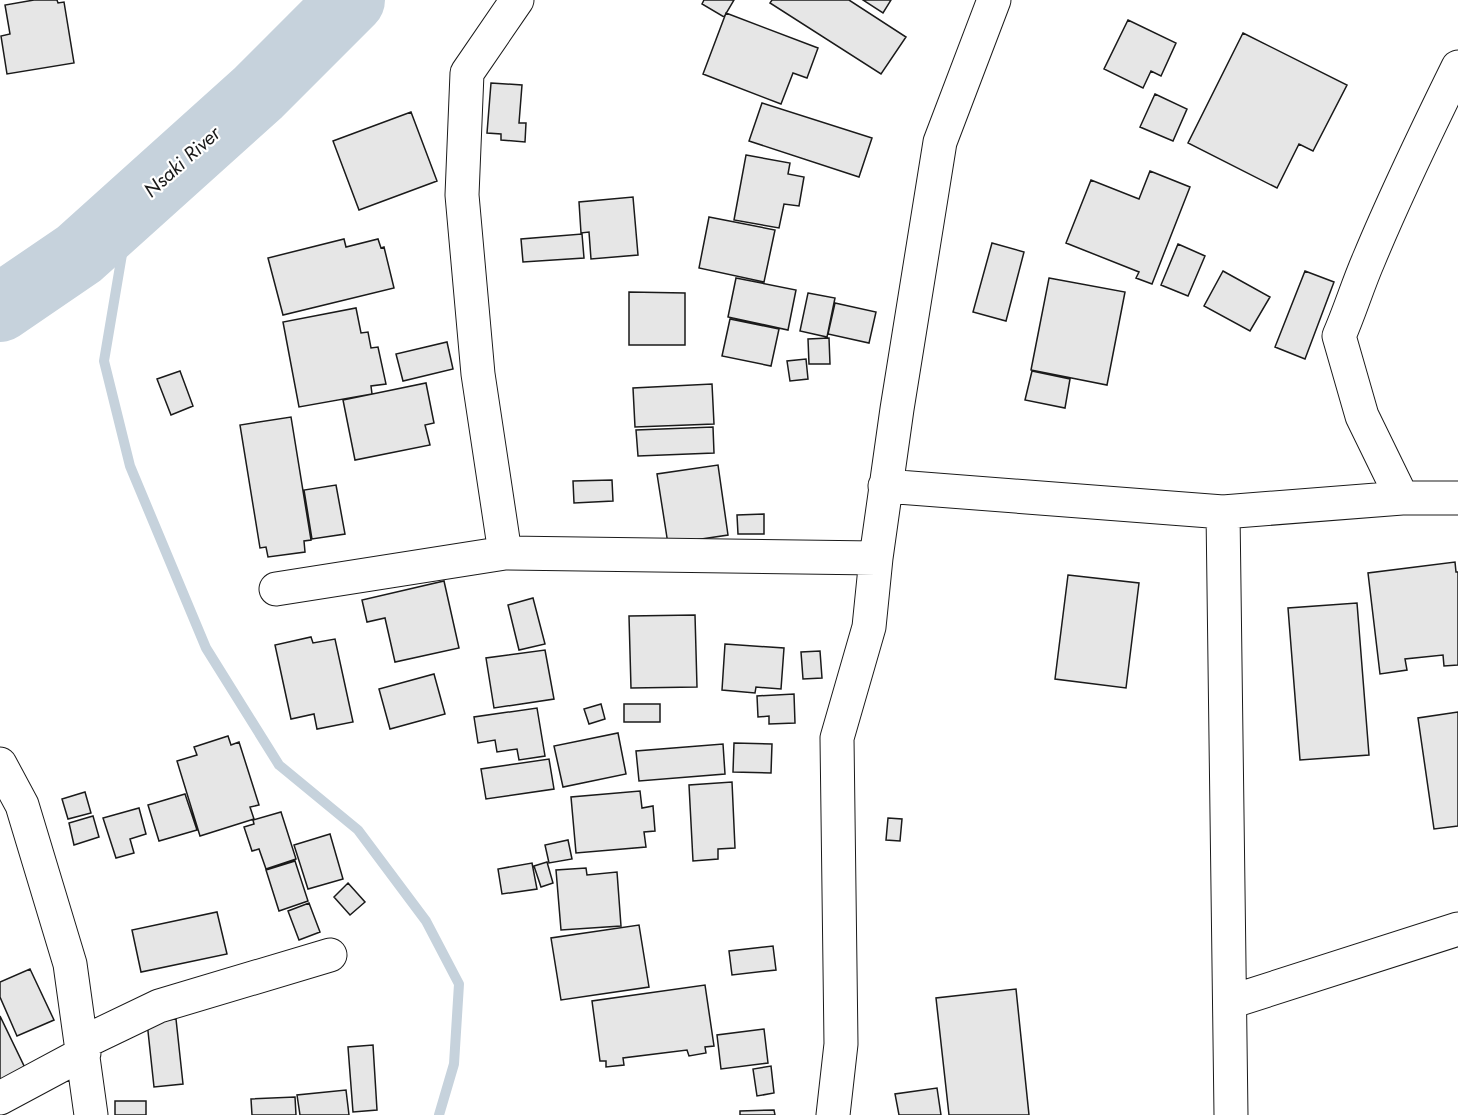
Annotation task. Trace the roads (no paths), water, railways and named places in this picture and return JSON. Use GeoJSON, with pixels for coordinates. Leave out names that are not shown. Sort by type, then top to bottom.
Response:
{"type":"FeatureCollection","features":[{"type":"Feature","properties":{"kind":"street"},"geometry":{"type":"LineString","coordinates":[[505,554],[478,374],[462,195],[467,74],[517,0]]}},
{"type":"Feature","properties":{"kind":"street"},"geometry":{"type":"LineString","coordinates":[[833,1115],[841,1044],[837,738],[869,627],[885,486],[940,142],[994,0]]}},
{"type":"Feature","properties":{"kind":"street"},"geometry":{"type":"LineString","coordinates":[[1402,498],[1362,416],[1339,336],[1368,261],[1415,154],[1458,67]]}},
{"type":"Feature","properties":{"kind":"street"},"geometry":{"type":"LineString","coordinates":[[885,486],[1222,512],[1402,498],[1458,498]]}},
{"type":"Feature","properties":{"kind":"street"},"geometry":{"type":"LineString","coordinates":[[1222,512],[1231,1115]]}},
{"type":"Feature","properties":{"kind":"street"},"geometry":{"type":"LineString","coordinates":[[276,589],[505,554],[876,558]]}},
{"type":"Feature","properties":{"kind":"street"},"geometry":{"type":"LineString","coordinates":[[0,764],[22,805],[70,964],[91,1115]]}},
{"type":"Feature","properties":{"kind":"street"},"geometry":{"type":"LineString","coordinates":[[1230,1002],[1458,929]]}},
{"type":"Feature","properties":{"kind":"street"},"geometry":{"type":"LineString","coordinates":[[0,1098],[159,1006],[330,955]]}},
{"type":"Feature","properties":{"kind":"waterway","name":"Nsaki River"},"geometry":{"type":"LineString","coordinates":[[0,308],[79,254],[258,93],[351,0]]}},
{"type":"Feature","properties":{"kind":"waterway"},"geometry":{"type":"LineString","coordinates":[[130,207],[104,361],[130,466],[206,648],[279,765],[358,830],[426,921],[459,984],[454,1064],[439,1115]]}}]}
